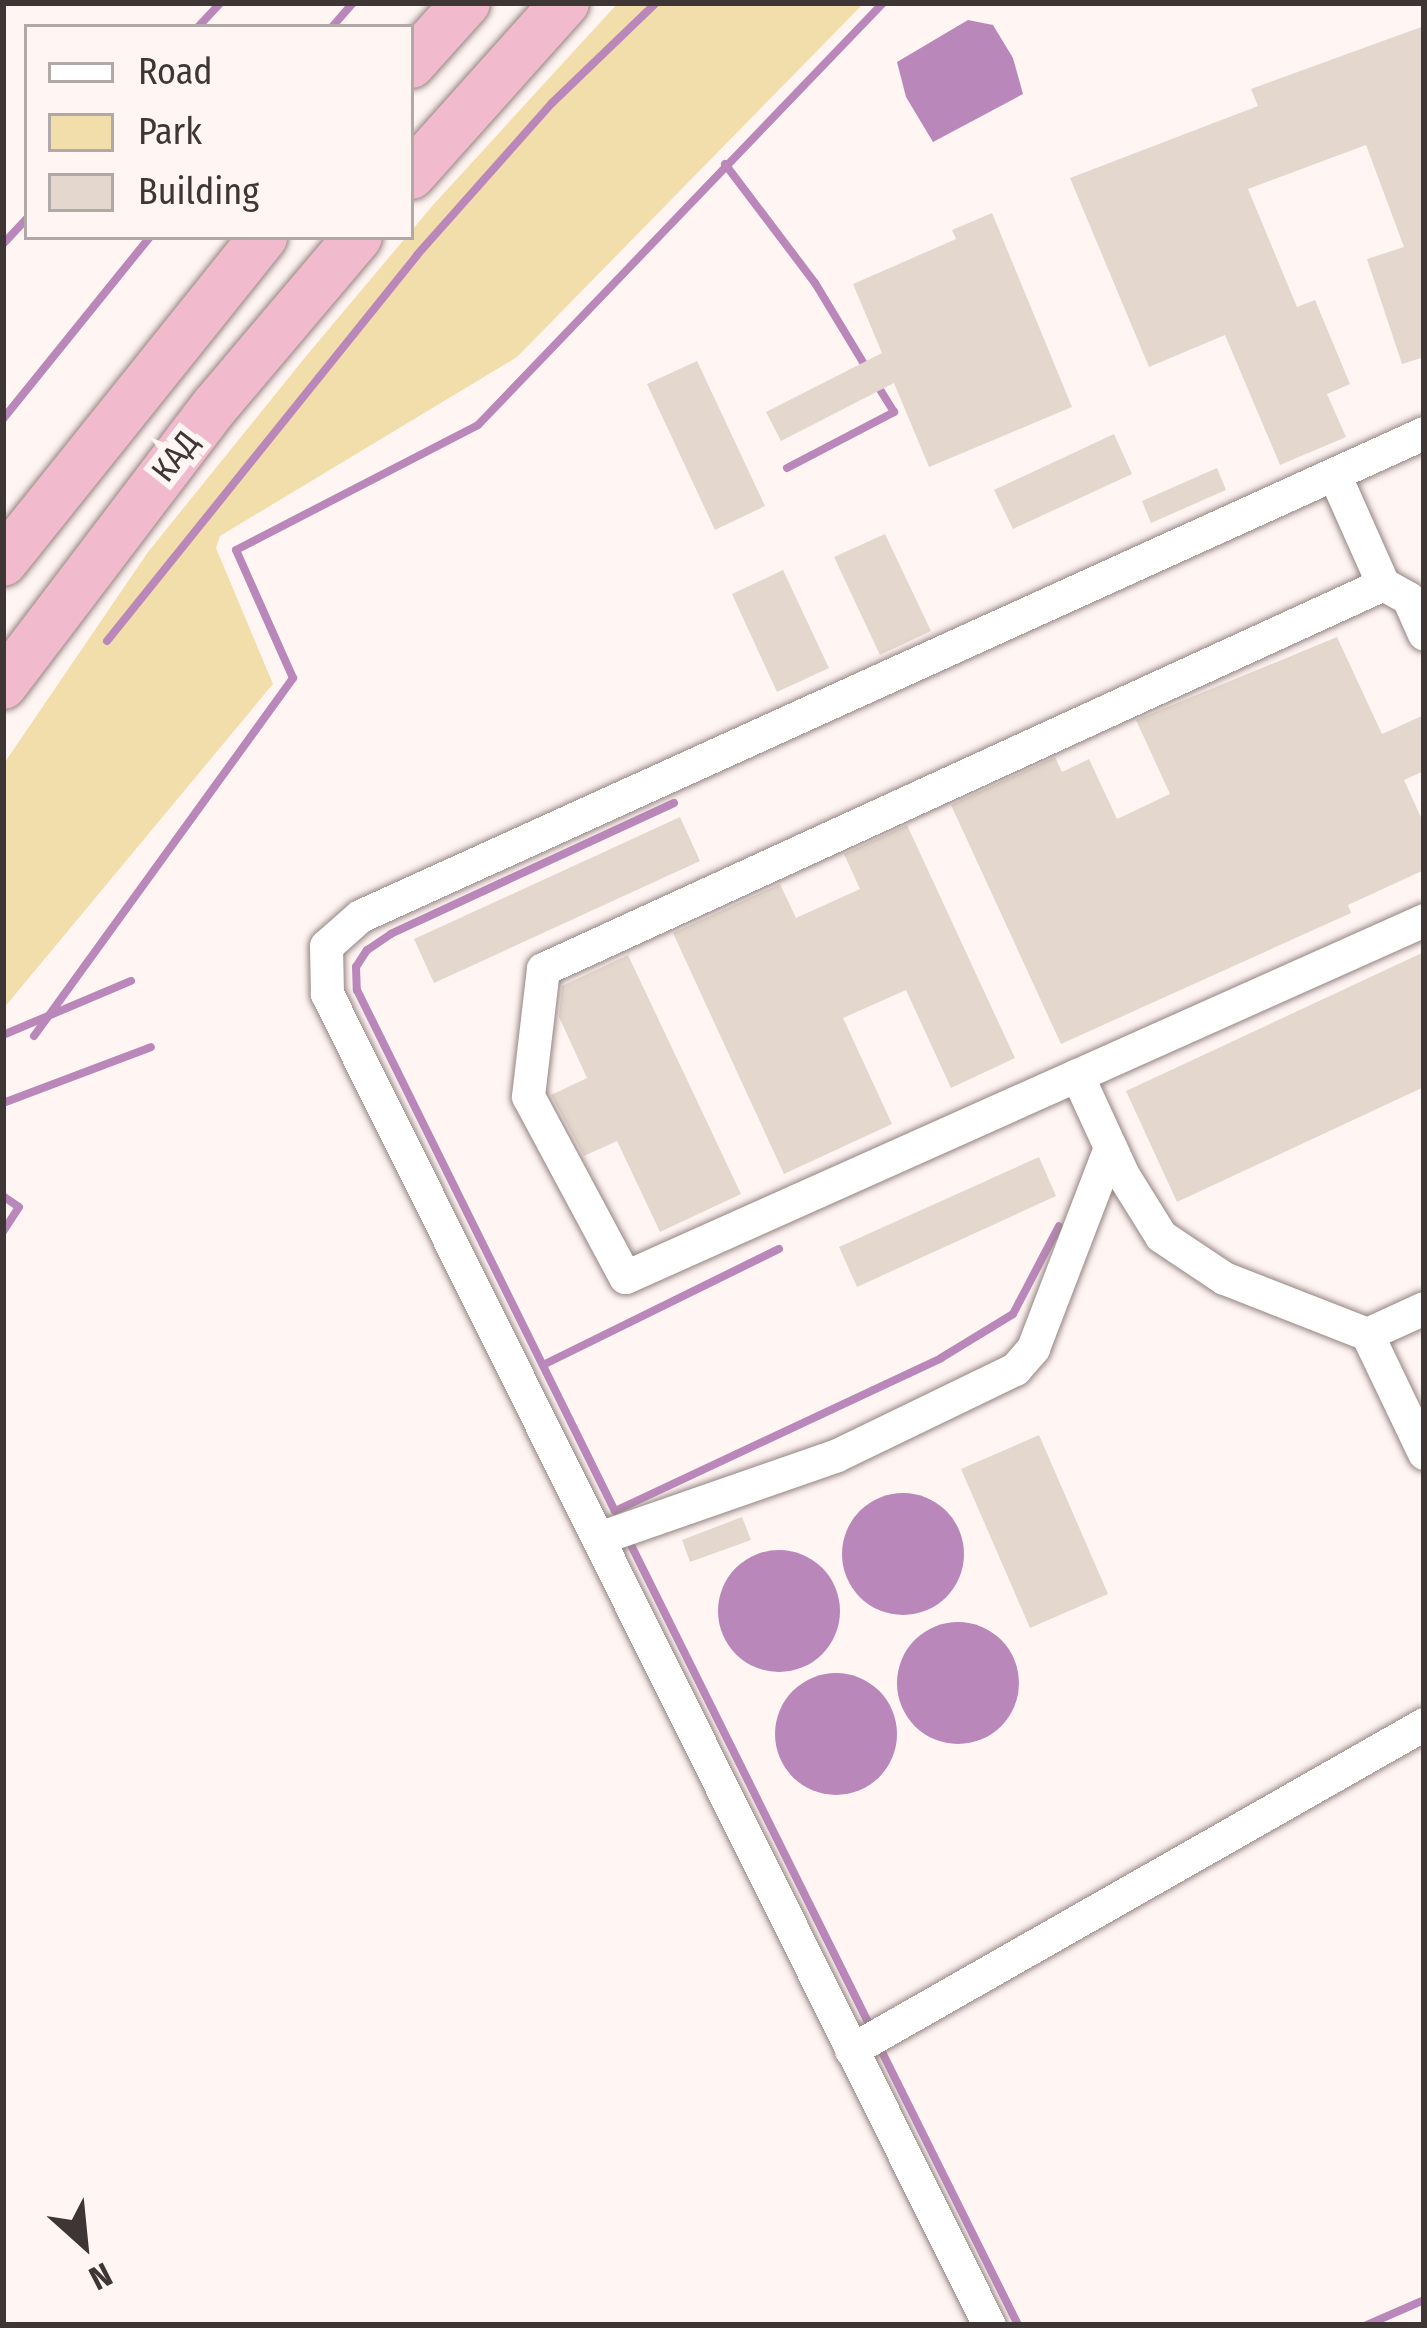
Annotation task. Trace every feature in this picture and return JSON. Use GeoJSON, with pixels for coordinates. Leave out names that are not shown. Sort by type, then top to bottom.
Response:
{"type":"FeatureCollection","features":[{"type":"Feature","properties":{"kind":"highway"},"geometry":{"type":"LineString","coordinates":[[414,61],[466,3]]}},
{"type":"Feature","properties":{"kind":"highway"},"geometry":{"type":"LineString","coordinates":[[414,172],[565,3]]}},
{"type":"Feature","properties":{"kind":"highway"},"geometry":{"type":"LineString","coordinates":[[3,562],[260,240]]}},
{"type":"Feature","properties":{"kind":"highway","name":"КАД"},"geometry":{"type":"LineString","coordinates":[[3,685],[215,406],[355,240]]}},
{"type":"Feature","properties":{"kind":"street"},"geometry":{"type":"LineString","coordinates":[[989,2325],[328,994],[326,946],[360,916],[1424,433]]}},
{"type":"Feature","properties":{"kind":"street"},"geometry":{"type":"LineString","coordinates":[[1334,474],[1383,584],[1408,598],[1424,634]]}},
{"type":"Feature","properties":{"kind":"street"},"geometry":{"type":"LineString","coordinates":[[1383,584],[543,969],[528,1096],[625,1277],[1424,920]]}},
{"type":"Feature","properties":{"kind":"street"},"geometry":{"type":"LineString","coordinates":[[3,704],[54,614]]}},
{"type":"Feature","properties":{"kind":"street"},"geometry":{"type":"LineString","coordinates":[[1077,1075],[1110,1147],[1161,1236],[1224,1278],[1367,1334],[1424,1454]]}},
{"type":"Feature","properties":{"kind":"street"},"geometry":{"type":"LineString","coordinates":[[599,1538],[835,1456],[1015,1369],[1033,1348],[1110,1147]]}},
{"type":"Feature","properties":{"kind":"street"},"geometry":{"type":"LineString","coordinates":[[1367,1334],[1424,1308]]}},
{"type":"Feature","properties":{"kind":"street"},"geometry":{"type":"LineString","coordinates":[[858,2065],[1424,1724]]}},
{"type":"Feature","properties":{"kind":"green space"},"geometry":{"type":"Polygon","coordinates":[[[618,3],[864,3],[517,357],[220,536],[216,548],[273,684],[3,1009],[3,765],[148,552],[404,240],[414,240],[414,228],[618,3]]]}},
{"type":"Feature","properties":{"kind":"shaded area"},"geometry":{"type":"Polygon","coordinates":[[[968,20],[993,25],[1013,58],[1023,94],[933,142],[906,97],[897,62],[968,20]]]}},
{"type":"Feature","properties":{"kind":"shaded area"},"geometry":{"type":"Polygon","coordinates":[[[903,1493],[926,1497],[946,1511],[960,1531],[964,1554],[960,1577],[946,1597],[926,1611],[903,1615],[880,1611],[860,1597],[846,1577],[842,1554],[846,1531],[860,1511],[880,1497],[903,1493]]]}},
{"type":"Feature","properties":{"kind":"shaded area"},"geometry":{"type":"Polygon","coordinates":[[[779,1550],[802,1554],[822,1568],[836,1588],[840,1611],[836,1634],[822,1654],[802,1668],[779,1672],[756,1668],[736,1654],[722,1634],[718,1611],[722,1588],[736,1568],[756,1554],[779,1550]]]}},
{"type":"Feature","properties":{"kind":"shaded area"},"geometry":{"type":"Polygon","coordinates":[[[958,1622],[981,1626],[1001,1640],[1015,1660],[1019,1683],[1015,1706],[1001,1726],[981,1740],[958,1744],[935,1740],[915,1726],[901,1706],[897,1683],[901,1660],[915,1640],[935,1626],[958,1622]]]}},
{"type":"Feature","properties":{"kind":"shaded area"},"geometry":{"type":"Polygon","coordinates":[[[836,1673],[859,1677],[879,1691],[893,1711],[897,1734],[893,1757],[879,1777],[859,1791],[836,1795],[813,1791],[793,1777],[779,1757],[775,1734],[779,1711],[793,1691],[813,1677],[836,1673]]]}},
{"type":"Feature","properties":{"kind":"building"},"geometry":{"type":"Polygon","coordinates":[[[1424,26],[1424,357],[1402,364],[1367,259],[1404,247],[1366,145],[1248,189],[1297,307],[1315,300],[1350,384],[1327,394],[1346,437],[1280,465],[1225,335],[1149,367],[1070,178],[1258,106],[1251,89],[1424,26]]]}},
{"type":"Feature","properties":{"kind":"building"},"geometry":{"type":"Polygon","coordinates":[[[992,213],[1072,407],[929,467],[894,383],[781,441],[766,412],[882,353],[853,284],[956,239],[952,230],[992,213]]]}},
{"type":"Feature","properties":{"kind":"building"},"geometry":{"type":"Polygon","coordinates":[[[697,361],[765,506],[715,530],[647,384],[697,361]]]}},
{"type":"Feature","properties":{"kind":"building"},"geometry":{"type":"Polygon","coordinates":[[[1114,434],[1132,474],[1013,529],[994,490],[1114,434]]]}},
{"type":"Feature","properties":{"kind":"building"},"geometry":{"type":"Polygon","coordinates":[[[1217,468],[1226,490],[1151,523],[1142,501],[1217,468]]]}},
{"type":"Feature","properties":{"kind":"building"},"geometry":{"type":"Polygon","coordinates":[[[885,534],[931,631],[880,655],[834,557],[885,534]]]}},
{"type":"Feature","properties":{"kind":"building"},"geometry":{"type":"Polygon","coordinates":[[[783,570],[829,668],[777,692],[732,594],[783,570]]]}},
{"type":"Feature","properties":{"kind":"building"},"geometry":{"type":"Polygon","coordinates":[[[1337,637],[1382,734],[1424,715],[1424,771],[1404,780],[1424,824],[1424,870],[1348,905],[1351,913],[1061,1044],[951,805],[1055,757],[1062,772],[1089,759],[1117,819],[1170,794],[1136,720],[1337,637]]]}},
{"type":"Feature","properties":{"kind":"building"},"geometry":{"type":"Polygon","coordinates":[[[680,817],[700,861],[434,983],[414,939],[680,817]]]}},
{"type":"Feature","properties":{"kind":"building"},"geometry":{"type":"Polygon","coordinates":[[[907,825],[1015,1058],[951,1088],[906,990],[843,1018],[892,1124],[784,1174],[673,933],[780,884],[796,918],[860,889],[844,854],[907,825]]]}},
{"type":"Feature","properties":{"kind":"building"},"geometry":{"type":"Polygon","coordinates":[[[1424,952],[1424,1087],[1177,1202],[1126,1091],[1424,952]]]}},
{"type":"Feature","properties":{"kind":"building"},"geometry":{"type":"Polygon","coordinates":[[[628,955],[741,1194],[660,1232],[617,1141],[584,1156],[551,1095],[587,1078],[559,1017],[562,986],[628,955]]]}},
{"type":"Feature","properties":{"kind":"building"},"geometry":{"type":"Polygon","coordinates":[[[1039,1157],[1056,1196],[857,1287],[839,1247],[1039,1157]]]}},
{"type":"Feature","properties":{"kind":"building"},"geometry":{"type":"Polygon","coordinates":[[[1039,1435],[1108,1594],[1030,1628],[961,1469],[1039,1435]]]}},
{"type":"Feature","properties":{"kind":"building"},"geometry":{"type":"Polygon","coordinates":[[[742,1517],[751,1540],[690,1562],[682,1540],[742,1517]]]}},
{"type":"Feature","properties":{"kind":"waterway"},"geometry":{"type":"LineString","coordinates":[[201,24],[220,3]]}},
{"type":"Feature","properties":{"kind":"waterway"},"geometry":{"type":"LineString","coordinates":[[335,24],[353,3]]}},
{"type":"Feature","properties":{"kind":"waterway"},"geometry":{"type":"LineString","coordinates":[[107,641],[417,255],[552,103],[656,3]]}},
{"type":"Feature","properties":{"kind":"waterway"},"geometry":{"type":"LineString","coordinates":[[34,1036],[293,678],[236,550],[478,425],[883,3]]}},
{"type":"Feature","properties":{"kind":"waterway"},"geometry":{"type":"LineString","coordinates":[[725,164],[815,283],[867,369]]}},
{"type":"Feature","properties":{"kind":"waterway"},"geometry":{"type":"LineString","coordinates":[[3,244],[24,221]]}},
{"type":"Feature","properties":{"kind":"waterway"},"geometry":{"type":"LineString","coordinates":[[3,419],[148,240]]}},
{"type":"Feature","properties":{"kind":"waterway"},"geometry":{"type":"LineString","coordinates":[[787,468],[894,412],[875,382]]}},
{"type":"Feature","properties":{"kind":"waterway"},"geometry":{"type":"LineString","coordinates":[[674,803],[391,934],[367,950],[356,967],[357,990],[615,1511],[941,1358],[1013,1314],[1059,1226]]}},
{"type":"Feature","properties":{"kind":"waterway"},"geometry":{"type":"LineString","coordinates":[[3,1035],[131,981]]}},
{"type":"Feature","properties":{"kind":"waterway"},"geometry":{"type":"LineString","coordinates":[[3,1103],[151,1047]]}},
{"type":"Feature","properties":{"kind":"waterway"},"geometry":{"type":"LineString","coordinates":[[3,1196],[19,1207],[3,1232]]}},
{"type":"Feature","properties":{"kind":"waterway"},"geometry":{"type":"LineString","coordinates":[[543,1365],[779,1249]]}},
{"type":"Feature","properties":{"kind":"waterway"},"geometry":{"type":"LineString","coordinates":[[632,1547],[868,2022]]}},
{"type":"Feature","properties":{"kind":"waterway"},"geometry":{"type":"LineString","coordinates":[[882,2052],[1018,2325]]}},
{"type":"Feature","properties":{"kind":"waterway"},"geometry":{"type":"LineString","coordinates":[[1367,2325],[1424,2300]]}}]}
